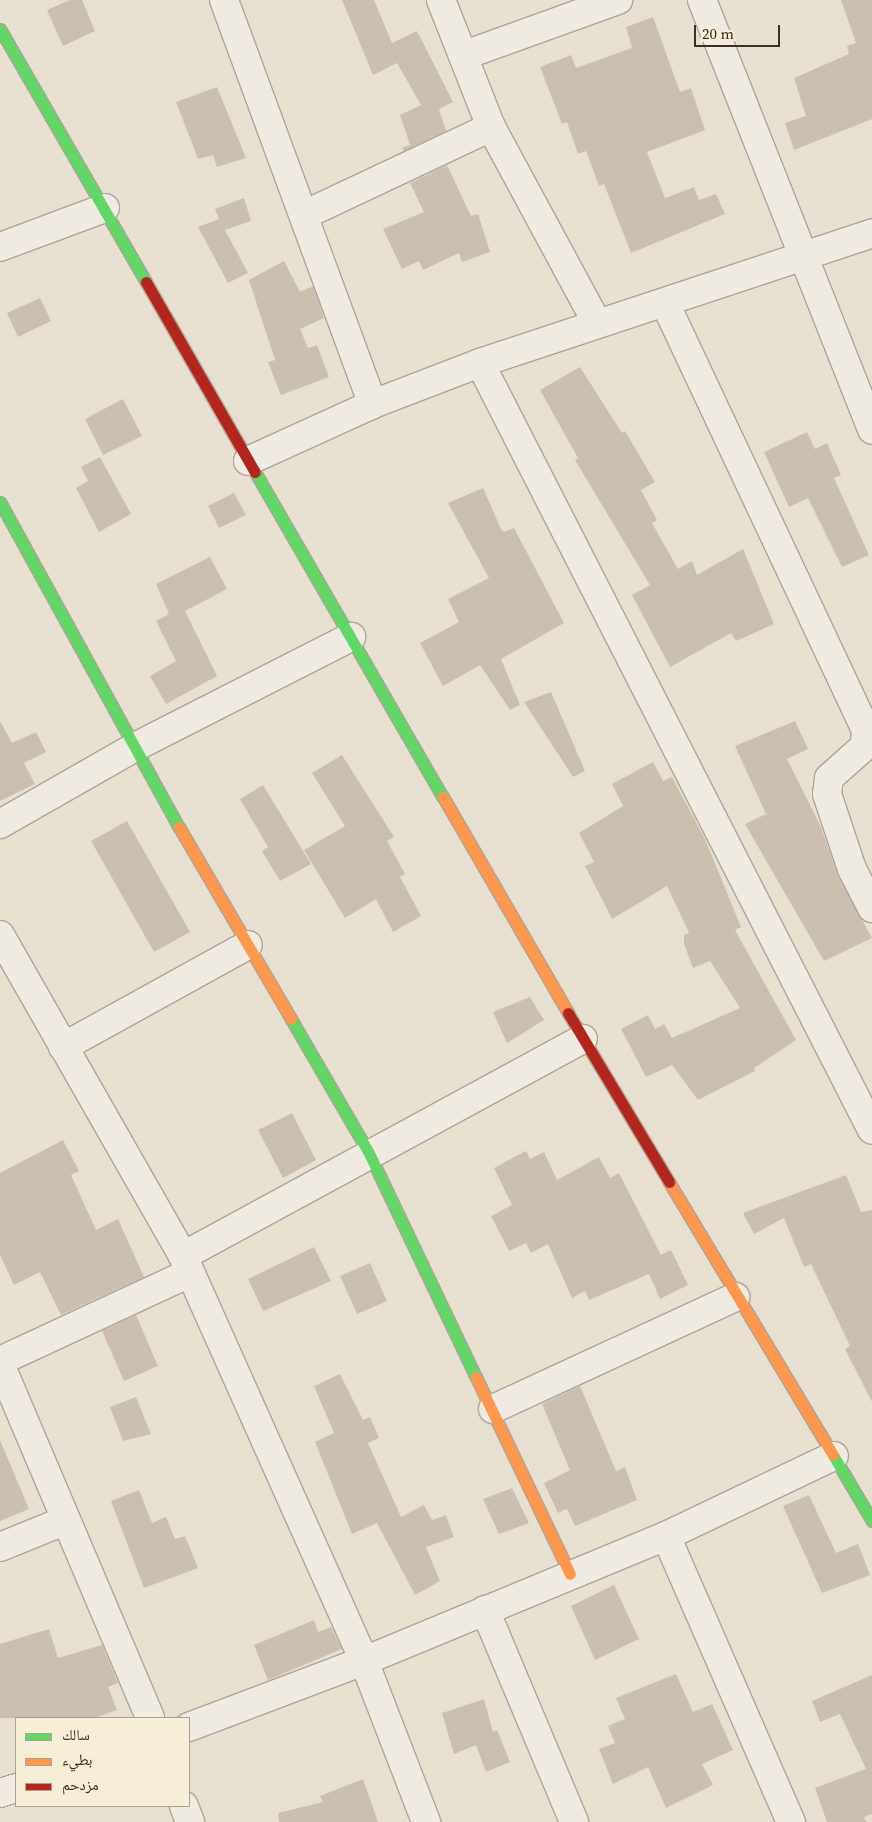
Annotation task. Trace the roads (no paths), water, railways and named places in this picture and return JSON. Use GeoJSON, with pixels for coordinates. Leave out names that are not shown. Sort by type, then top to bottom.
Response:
{"type":"FeatureCollection","features":[{"type":"Feature","properties":{"kind":"street"},"geometry":{"type":"LineString","coordinates":[[224,0],[374,404]]}},
{"type":"Feature","properties":{"kind":"street"},"geometry":{"type":"LineString","coordinates":[[440,0],[465,55],[491,127],[598,323]]}},
{"type":"Feature","properties":{"kind":"street"},"geometry":{"type":"LineString","coordinates":[[465,55],[618,0]]}},
{"type":"Feature","properties":{"kind":"street"},"geometry":{"type":"LineString","coordinates":[[702,0],[800,256],[872,430]]}},
{"type":"Feature","properties":{"kind":"street"},"geometry":{"type":"LineString","coordinates":[[0,29],[106,208],[248,461],[583,1039],[735,1297],[872,1521]]}},
{"type":"Feature","properties":{"kind":"street"},"geometry":{"type":"LineString","coordinates":[[304,215],[491,127]]}},
{"type":"Feature","properties":{"kind":"street"},"geometry":{"type":"LineString","coordinates":[[0,247],[106,208]]}},
{"type":"Feature","properties":{"kind":"street"},"geometry":{"type":"LineString","coordinates":[[248,461],[374,404],[480,362],[665,303],[872,233]]}},
{"type":"Feature","properties":{"kind":"street"},"geometry":{"type":"LineString","coordinates":[[665,303],[866,730],[865,746],[829,778],[827,794],[852,869],[872,908]]}},
{"type":"Feature","properties":{"kind":"street"},"geometry":{"type":"LineString","coordinates":[[480,362],[872,1130]]}},
{"type":"Feature","properties":{"kind":"street"},"geometry":{"type":"LineString","coordinates":[[0,502],[133,748],[369,1154],[493,1408],[570,1574]]}},
{"type":"Feature","properties":{"kind":"street"},"geometry":{"type":"LineString","coordinates":[[0,824],[133,748],[351,637]]}},
{"type":"Feature","properties":{"kind":"street"},"geometry":{"type":"LineString","coordinates":[[0,935],[187,1264],[364,1661],[426,1822]]}},
{"type":"Feature","properties":{"kind":"street"},"geometry":{"type":"LineString","coordinates":[[63,1047],[248,945]]}},
{"type":"Feature","properties":{"kind":"street"},"geometry":{"type":"LineString","coordinates":[[150,1717],[0,1363],[187,1264],[369,1154],[583,1039]]}},
{"type":"Feature","properties":{"kind":"street"},"geometry":{"type":"LineString","coordinates":[[493,1408],[735,1297]]}},
{"type":"Feature","properties":{"kind":"street"},"geometry":{"type":"LineString","coordinates":[[190,1727],[364,1661],[570,1574],[666,1536],[834,1456]]}},
{"type":"Feature","properties":{"kind":"street"},"geometry":{"type":"LineString","coordinates":[[0,1547],[66,1520]]}},
{"type":"Feature","properties":{"kind":"street"},"geometry":{"type":"LineString","coordinates":[[666,1536],[791,1822]]}},
{"type":"Feature","properties":{"kind":"street"},"geometry":{"type":"LineString","coordinates":[[485,1610],[574,1822]]}},
{"type":"Feature","properties":{"kind":"street"},"geometry":{"type":"LineString","coordinates":[[0,1793],[15,1788]]}},
{"type":"Feature","properties":{"kind":"street"},"geometry":{"type":"LineString","coordinates":[[184,1807],[190,1822]]}}]}
